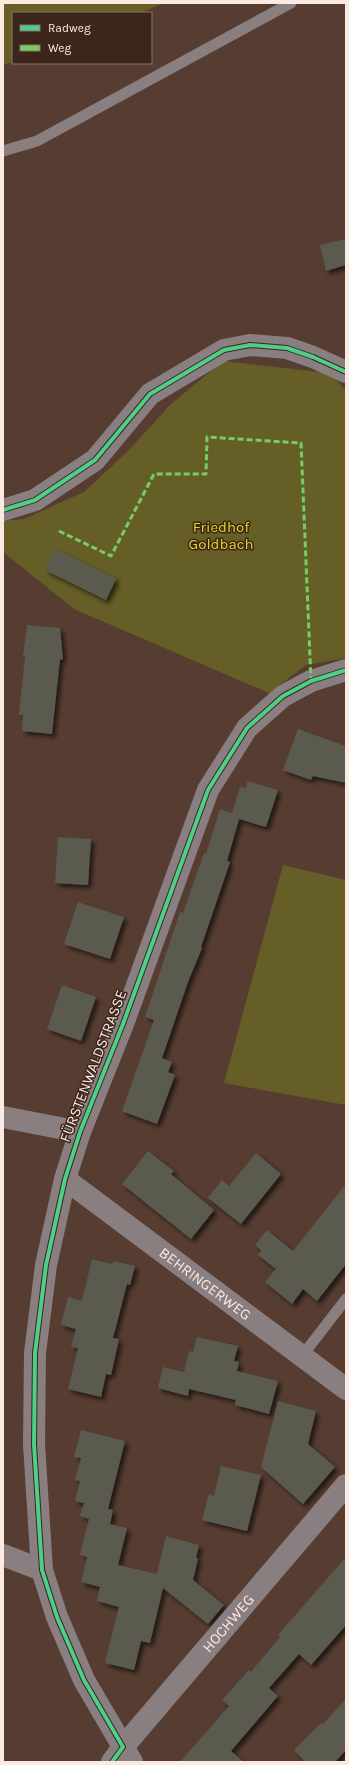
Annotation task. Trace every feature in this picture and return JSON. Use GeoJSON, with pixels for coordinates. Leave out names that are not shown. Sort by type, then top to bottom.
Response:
{"type":"FeatureCollection","features":[{"type":"Feature","properties":{"kind":"street"},"geometry":{"type":"LineString","coordinates":[[3,510],[35,500],[95,460],[150,394],[224,350],[250,345],[287,348],[313,357],[346,372]]}},
{"type":"Feature","properties":{"kind":"street","name":"FÜRSTENWALDSTRASSE"},"geometry":{"type":"LineString","coordinates":[[122,1757],[84,1680],[57,1617],[42,1570],[34,1444],[35,1353],[46,1265],[65,1179],[80,1132],[123,1024],[208,790],[248,728],[283,696],[311,681],[346,670]]}},
{"type":"Feature","properties":{"kind":"street"},"geometry":{"type":"LineString","coordinates":[[3,1117],[80,1132]]}},
{"type":"Feature","properties":{"kind":"street","name":"BEHRINGERWEG"},"geometry":{"type":"LineString","coordinates":[[65,1179],[346,1389]]}},
{"type":"Feature","properties":{"kind":"street","name":"HOCHWEG"},"geometry":{"type":"LineString","coordinates":[[122,1757],[346,1485]]}},
{"type":"Feature","properties":{"kind":"street"},"geometry":{"type":"LineString","coordinates":[[3,1554],[42,1570]]}},
{"type":"Feature","properties":{"kind":"lane"},"geometry":{"type":"LineString","coordinates":[[3,151],[37,141],[291,3]]}},
{"type":"Feature","properties":{"kind":"lane"},"geometry":{"type":"LineString","coordinates":[[302,1356],[346,1299]]}},
{"type":"Feature","properties":{"kind":"green space"},"geometry":{"type":"Polygon","coordinates":[[[3,3],[164,3],[142,12],[12,12],[12,62],[3,65],[3,3]]]}},
{"type":"Feature","properties":{"kind":"green space","name":"Friedhof Goldbach"},"geometry":{"type":"Polygon","coordinates":[[[223,361],[330,373],[346,391],[346,658],[306,665],[269,693],[74,609],[3,552],[3,521],[24,519],[84,492],[129,450],[170,405],[223,361]]]}},
{"type":"Feature","properties":{"kind":"green space"},"geometry":{"type":"Polygon","coordinates":[[[283,865],[346,880],[346,1105],[224,1083],[283,865]]]}},
{"type":"Feature","properties":{"kind":"building"},"geometry":{"type":"Polygon","coordinates":[[[346,239],[346,265],[326,271],[320,245],[346,239]]]}},
{"type":"Feature","properties":{"kind":"building"},"geometry":{"type":"Polygon","coordinates":[[[55,549],[116,579],[106,600],[45,570],[55,549]]]}},
{"type":"Feature","properties":{"kind":"building"},"geometry":{"type":"Polygon","coordinates":[[[27,625],[60,628],[63,660],[60,659],[52,734],[22,731],[23,715],[19,715],[25,656],[23,656],[27,625]]]}},
{"type":"Feature","properties":{"kind":"building"},"geometry":{"type":"Polygon","coordinates":[[[298,729],[346,746],[346,783],[313,776],[311,780],[283,770],[298,729]]]}},
{"type":"Feature","properties":{"kind":"building"},"geometry":{"type":"Polygon","coordinates":[[[247,781],[278,790],[266,827],[239,819],[227,861],[230,862],[201,947],[202,948],[188,982],[162,1058],[172,1062],[168,1072],[175,1075],[157,1124],[122,1111],[154,1020],[145,1017],[180,912],[183,913],[204,853],[206,854],[220,809],[232,813],[240,787],[246,788],[247,781]]]}},
{"type":"Feature","properties":{"kind":"building"},"geometry":{"type":"Polygon","coordinates":[[[58,837],[91,839],[88,885],[55,883],[58,837]]]}},
{"type":"Feature","properties":{"kind":"building"},"geometry":{"type":"Polygon","coordinates":[[[78,902],[124,917],[110,959],[64,944],[78,902]]]}},
{"type":"Feature","properties":{"kind":"building"},"geometry":{"type":"Polygon","coordinates":[[[62,985],[96,997],[81,1041],[47,1029],[62,985]]]}},
{"type":"Feature","properties":{"kind":"building"},"geometry":{"type":"Polygon","coordinates":[[[148,1151],[174,1171],[171,1174],[214,1210],[191,1239],[122,1184],[148,1151]]]}},
{"type":"Feature","properties":{"kind":"building"},"geometry":{"type":"Polygon","coordinates":[[[256,1153],[281,1174],[241,1224],[208,1198],[222,1180],[229,1186],[256,1153]]]}},
{"type":"Feature","properties":{"kind":"building"},"geometry":{"type":"Polygon","coordinates":[[[346,1184],[346,1264],[317,1301],[303,1289],[292,1304],[265,1282],[276,1269],[258,1255],[261,1250],[255,1245],[267,1230],[293,1251],[346,1184]]]}},
{"type":"Feature","properties":{"kind":"building"},"geometry":{"type":"Polygon","coordinates":[[[92,1259],[112,1264],[114,1261],[135,1266],[130,1285],[127,1284],[113,1338],[119,1339],[111,1375],[106,1374],[101,1397],[68,1389],[78,1348],[71,1347],[76,1329],[61,1325],[68,1297],[82,1301],[92,1259]]]}},
{"type":"Feature","properties":{"kind":"building"},"geometry":{"type":"Polygon","coordinates":[[[197,1337],[238,1346],[234,1361],[239,1362],[237,1371],[278,1381],[269,1414],[235,1405],[236,1400],[189,1389],[188,1396],[158,1388],[163,1367],[184,1372],[189,1351],[193,1352],[197,1337]]]}},
{"type":"Feature","properties":{"kind":"building"},"geometry":{"type":"Polygon","coordinates":[[[278,1401],[316,1411],[308,1444],[335,1467],[303,1504],[261,1467],[278,1401]]]}},
{"type":"Feature","properties":{"kind":"building"},"geometry":{"type":"Polygon","coordinates":[[[81,1430],[125,1441],[108,1509],[113,1510],[110,1524],[127,1528],[118,1565],[157,1574],[166,1536],[199,1545],[196,1558],[198,1559],[193,1580],[224,1605],[208,1624],[163,1588],[150,1643],[141,1641],[134,1670],[105,1663],[119,1607],[97,1601],[100,1587],[81,1582],[87,1557],[80,1555],[89,1519],[80,1516],[84,1503],[75,1501],[80,1481],[75,1480],[81,1458],[74,1457],[81,1430]]]}},
{"type":"Feature","properties":{"kind":"building"},"geometry":{"type":"Polygon","coordinates":[[[221,1466],[261,1475],[247,1531],[202,1520],[209,1494],[214,1496],[221,1466]]]}},
{"type":"Feature","properties":{"kind":"building"},"geometry":{"type":"Polygon","coordinates":[[[346,1557],[346,1625],[311,1665],[299,1654],[269,1688],[278,1696],[231,1751],[244,1762],[180,1762],[229,1706],[222,1700],[249,1670],[251,1672],[280,1637],[278,1635],[346,1557]]]}},
{"type":"Feature","properties":{"kind":"building"},"geometry":{"type":"Polygon","coordinates":[[[346,1699],[346,1750],[335,1762],[305,1762],[294,1750],[321,1723],[322,1725],[346,1699]]]}},
{"type":"Feature","properties":{"kind":"marked path"},"geometry":{"type":"LineString","coordinates":[[59,531],[111,556],[154,474],[206,474],[207,437],[301,443],[311,681]]}},
{"type":"Feature","properties":{"kind":"cycle path"},"geometry":{"type":"LineString","coordinates":[[3,510],[35,500],[95,460],[150,394],[224,350],[250,345],[287,348],[313,357],[346,372]]}},
{"type":"Feature","properties":{"kind":"cycle path"},"geometry":{"type":"LineString","coordinates":[[112,1762],[123,1747],[84,1680],[57,1617],[42,1570],[34,1444],[35,1353],[46,1265],[65,1179],[80,1132],[123,1024],[208,790],[247,728],[283,696],[311,681],[346,670]]}}]}
